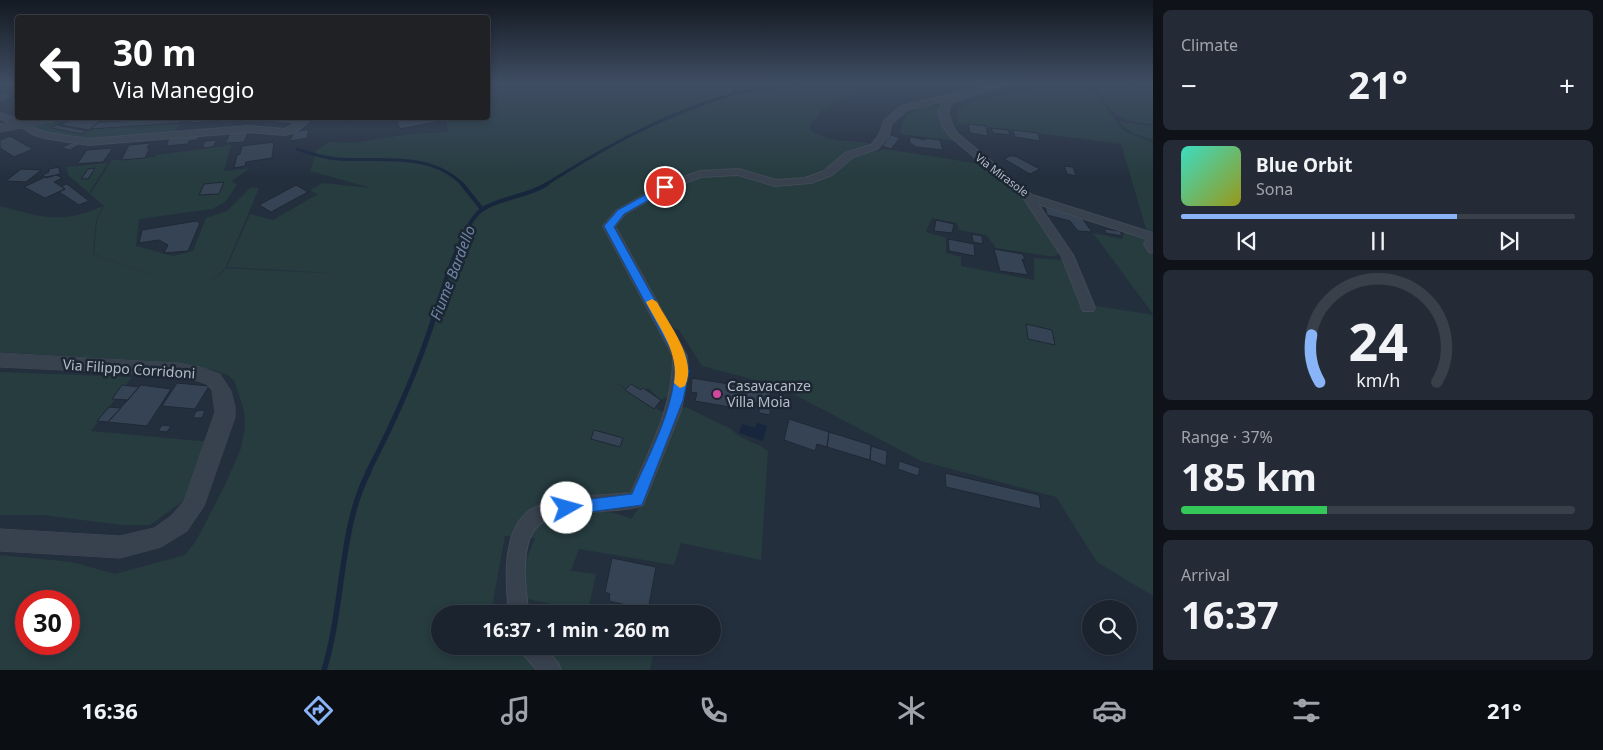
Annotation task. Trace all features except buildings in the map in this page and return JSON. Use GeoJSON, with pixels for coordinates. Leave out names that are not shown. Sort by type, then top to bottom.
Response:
{"type":"FeatureCollection","features":[{"type":"Feature","properties":{"kind":"street"},"geometry":{"type":"LineString","coordinates":[[518,605],[515,590],[515,558],[522,537],[534,517],[550,511],[637,500],[677,400],[682,372],[680,356],[609,226],[621,212],[665,187],[700,174],[739,172],[775,183],[807,181],[828,173],[849,155],[874,147],[884,136],[887,123],[897,114]]}},
{"type":"Feature","properties":{"kind":"street","name":"Via Mirasole"},"geometry":{"type":"LineString","coordinates":[[944,114],[948,127],[965,147],[1028,197],[1153,237]]}},
{"type":"Feature","properties":{"kind":"street"},"geometry":{"type":"LineString","coordinates":[[0,116],[15,119]]}},
{"type":"Feature","properties":{"kind":"street"},"geometry":{"type":"LineString","coordinates":[[0,128],[23,120],[34,132],[88,142],[248,129],[285,132],[293,130],[305,120]]}},
{"type":"Feature","properties":{"kind":"street"},"geometry":{"type":"LineString","coordinates":[[1028,197],[1067,255],[1088,308]]}},
{"type":"Feature","properties":{"kind":"street"},"geometry":{"type":"LineString","coordinates":[[1153,237],[1150,244],[1153,249]]}},
{"type":"Feature","properties":{"kind":"street","name":"Via Filippo Corridoni"},"geometry":{"type":"LineString","coordinates":[[0,540],[120,546],[138,545],[170,533],[187,516],[193,506],[225,417],[224,399],[218,384],[202,375],[172,370],[6,361]]}},
{"type":"Feature","properties":{"kind":"street"},"geometry":{"type":"LineString","coordinates":[[538,655],[551,670]]}},
{"type":"Feature","properties":{"kind":"green space"},"geometry":{"type":"Polygon","coordinates":[[[490,114],[819,114],[810,123],[810,130],[825,137],[869,143],[874,152],[885,149],[981,164],[1025,199],[1060,253],[1055,256],[1048,256],[996,248],[986,235],[959,230],[957,223],[932,218],[926,232],[946,238],[946,253],[961,257],[961,266],[1034,280],[1034,258],[1065,260],[1084,313],[1091,305],[1153,315],[1153,596],[1097,562],[1056,497],[921,461],[778,386],[702,366],[679,330],[657,322],[672,347],[677,366],[672,394],[661,400],[648,388],[638,395],[614,382],[667,415],[632,491],[618,498],[560,502],[552,522],[582,514],[601,512],[621,515],[631,519],[648,495],[678,408],[686,407],[731,429],[738,435],[768,451],[761,560],[681,543],[674,565],[579,549],[571,571],[596,574],[589,605],[549,605],[552,604],[521,598],[523,568],[535,538],[505,536],[493,605],[431,605],[431,655],[528,655],[538,670],[0,670],[0,555],[72,562],[115,574],[185,555],[196,541],[225,485],[241,448],[245,427],[244,411],[235,382],[228,375],[214,370],[149,361],[0,352],[0,206],[40,216],[63,217],[75,216],[103,206],[96,221],[93,254],[192,290],[94,254],[97,220],[104,206],[90,194],[112,160],[155,157],[157,155],[231,145],[224,171],[250,168],[232,181],[237,185],[225,202],[212,209],[139,219],[136,246],[173,256],[193,251],[206,218],[227,211],[251,187],[259,188],[226,267],[219,275],[207,282],[220,275],[226,268],[345,274],[227,267],[250,214],[273,220],[318,194],[310,190],[323,183],[371,188],[310,171],[316,151],[329,142],[353,143],[411,134],[448,132],[446,120],[490,120],[490,114]]]}},
{"type":"Feature","properties":{"kind":"green space"},"geometry":{"type":"Polygon","coordinates":[[[909,114],[942,114],[945,128],[954,141],[900,134],[909,114]]]}},
{"type":"Feature","properties":{"kind":"green space"},"geometry":{"type":"Polygon","coordinates":[[[957,114],[1111,114],[1124,131],[1153,143],[1153,232],[1146,229],[1121,144],[958,123],[957,114]]]}},
{"type":"Feature","properties":{"kind":"green space"},"geometry":{"type":"Polygon","coordinates":[[[1153,114],[1153,124],[1131,121],[1117,115],[1153,114]]]}},
{"type":"Feature","properties":{"kind":"green space"},"geometry":{"type":"Polygon","coordinates":[[[66,120],[52,128],[82,134],[90,129],[180,123],[174,133],[99,140],[58,138],[42,133],[32,126],[66,120]]]}},
{"type":"Feature","properties":{"kind":"green space"},"geometry":{"type":"Polygon","coordinates":[[[1119,122],[1153,126],[1153,140],[1132,133],[1119,122]]]}},
{"type":"Feature","properties":{"kind":"green space"},"geometry":{"type":"Polygon","coordinates":[[[108,163],[89,193],[68,175],[66,167],[108,163]]]}},
{"type":"Feature","properties":{"kind":"green space"},"geometry":{"type":"Polygon","coordinates":[[[1125,231],[1148,237],[1146,249],[1153,255],[1153,314],[1093,233],[1122,239],[1125,231]]]}},
{"type":"Feature","properties":{"kind":"green space"},"geometry":{"type":"Polygon","coordinates":[[[0,372],[132,377],[91,431],[211,442],[193,494],[150,525],[122,525],[42,515],[0,515],[0,372]]]}},
{"type":"Feature","properties":{"kind":"green space"},"geometry":{"type":"Polygon","coordinates":[[[546,655],[653,655],[650,670],[559,670],[546,655]]]}},
{"type":"Feature","properties":{"kind":"water"},"geometry":{"type":"Polygon","coordinates":[[[757,423],[767,426],[763,441],[739,433],[742,424],[755,428],[757,423]]]}},
{"type":"Feature","properties":{"kind":"waterway","name":"Fiume Bardello"},"geometry":{"type":"LineString","coordinates":[[545,185],[613,145],[676,114]]}},
{"type":"Feature","properties":{"kind":"waterway"},"geometry":{"type":"LineString","coordinates":[[297,149],[318,156],[333,158],[404,160],[420,163],[436,167],[450,174],[462,184]]}},
{"type":"Feature","properties":{"kind":"waterway"},"geometry":{"type":"LineString","coordinates":[[462,184],[482,209]]}},
{"type":"Feature","properties":{"kind":"waterway","name":"Fiume Bardello"},"geometry":{"type":"LineString","coordinates":[[435,313],[454,256],[468,227],[476,216],[490,205],[531,192],[545,185]]}},
{"type":"Feature","properties":{"kind":"waterway","name":"Fiume Bardello"},"geometry":{"type":"LineString","coordinates":[[368,472],[406,393],[436,311]]}},
{"type":"Feature","properties":{"kind":"waterway","name":"Fiume Bardello"},"geometry":{"type":"LineString","coordinates":[[324,670],[335,620],[352,517],[359,493],[369,471]]}},
{"type":"Feature","properties":{"kind":"slow traffic"},"geometry":{"type":"LineString","coordinates":[[652,302],[680,356],[682,372],[680,383]]}},
{"type":"Feature","properties":{"kind":"place","name":"Casavacanze Villa Moia"},"geometry":{"type":"Point","coordinates":[717,394]}},
{"type":"Feature","properties":{"kind":"route"},"geometry":{"type":"LineString","coordinates":[[567,508],[637,500],[677,400],[682,372],[680,356],[609,226],[621,212],[665,187]]}}]}
